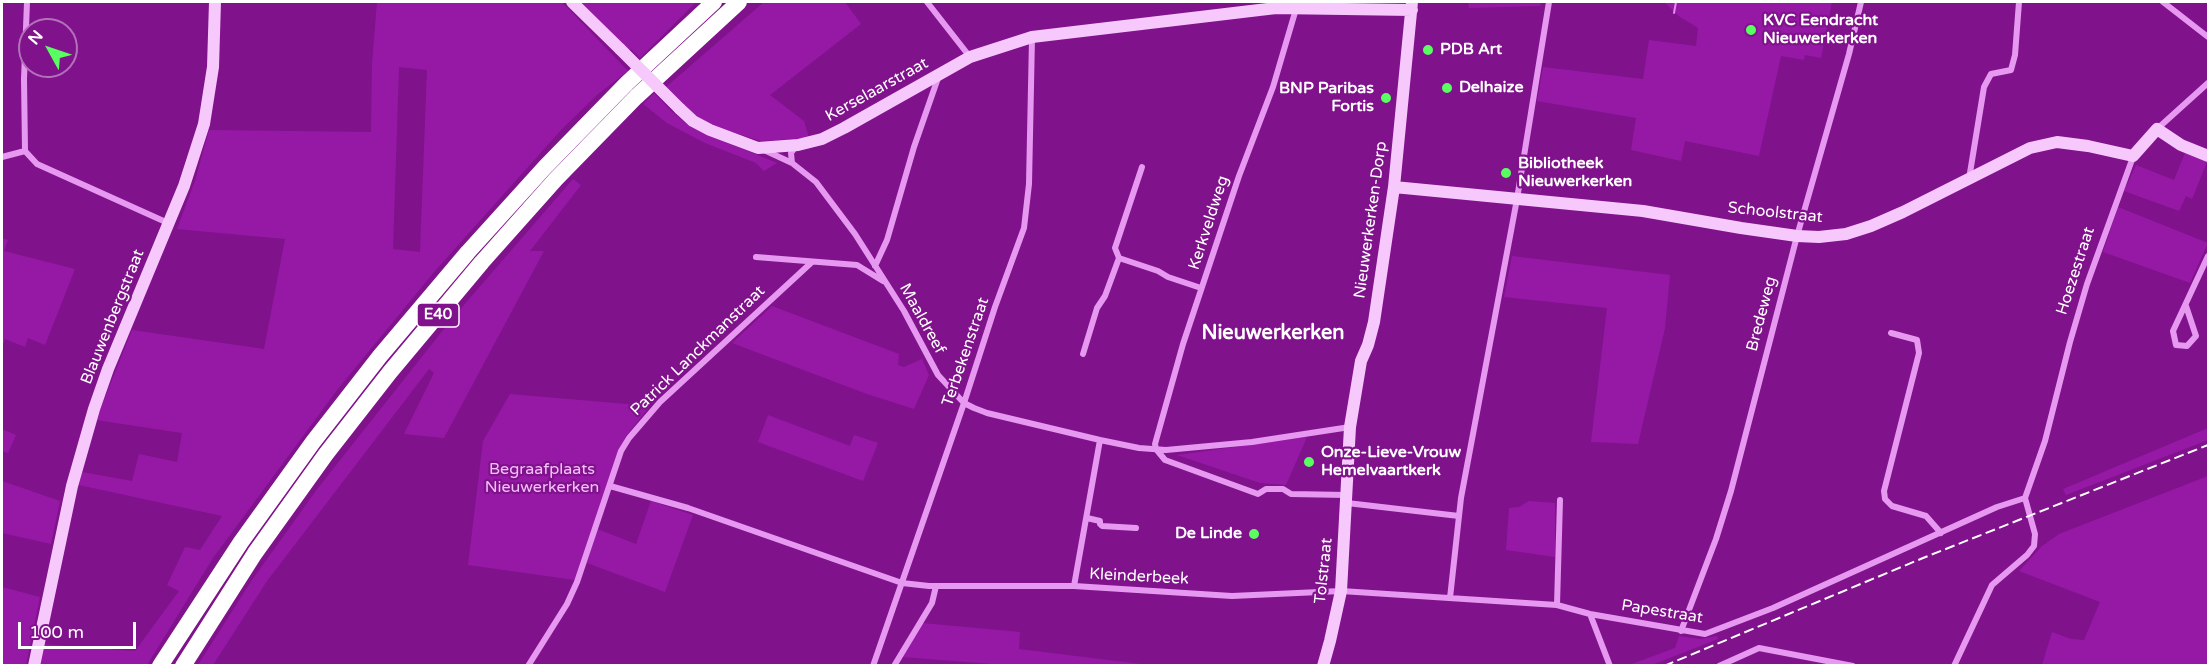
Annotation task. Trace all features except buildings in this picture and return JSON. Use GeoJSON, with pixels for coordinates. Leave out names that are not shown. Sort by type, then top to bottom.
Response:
{"type":"FeatureCollection","features":[{"type":"Feature","properties":{"kind":"highway","name":"E40"},"geometry":{"type":"LineString","coordinates":[[160,666],[241,542],[313,442],[380,356],[468,252],[545,167],[627,83],[714,2]]}},
{"type":"Feature","properties":{"kind":"highway","name":"E40"},"geometry":{"type":"LineString","coordinates":[[183,666],[255,553],[326,453],[482,262],[556,179],[636,97],[739,2]]}},
{"type":"Feature","properties":{"kind":"street"},"geometry":{"type":"LineString","coordinates":[[27,2],[24,79],[25,151],[37,164],[168,223]]}},
{"type":"Feature","properties":{"kind":"street","name":"Blauwenbergstraat"},"geometry":{"type":"LineString","coordinates":[[34,666],[72,486],[94,409],[108,369],[194,160],[207,114],[213,67],[215,2]]}},
{"type":"Feature","properties":{"kind":"street"},"geometry":{"type":"LineString","coordinates":[[572,2],[693,121],[792,164],[816,182],[855,234],[886,283]]}},
{"type":"Feature","properties":{"kind":"street"},"geometry":{"type":"LineString","coordinates":[[927,2],[970,57]]}},
{"type":"Feature","properties":{"kind":"street"},"geometry":{"type":"LineString","coordinates":[[1450,598],[1459,516],[1517,199],[1549,2]]}},
{"type":"Feature","properties":{"kind":"street","name":"Bredeweg"},"geometry":{"type":"LineString","coordinates":[[1681,631],[1716,539],[1731,491],[1861,2]]}},
{"type":"Feature","properties":{"kind":"street"},"geometry":{"type":"LineString","coordinates":[[1969,180],[1984,87],[1991,74],[2011,70],[2015,55],[2019,2]]}},
{"type":"Feature","properties":{"kind":"street"},"geometry":{"type":"LineString","coordinates":[[2163,2],[2208,37]]}},
{"type":"Feature","properties":{"kind":"street","name":"Kerselaarstraat"},"geometry":{"type":"LineString","coordinates":[[759,148],[798,145],[822,139],[970,57],[1032,37],[1276,8],[1412,6]]}},
{"type":"Feature","properties":{"kind":"street","name":"Nieuwerkerken-Dorp"},"geometry":{"type":"LineString","coordinates":[[1347,499],[1350,427],[1361,361],[1374,322],[1394,187],[1412,6]]}},
{"type":"Feature","properties":{"kind":"street","name":"Kerkveldweg"},"geometry":{"type":"LineString","coordinates":[[1156,449],[1155,444],[1175,368],[1239,176],[1273,87],[1296,9]]}},
{"type":"Feature","properties":{"kind":"street","name":"Terbekenstraat"},"geometry":{"type":"LineString","coordinates":[[873,666],[1024,228],[1029,184],[1032,37]]}},
{"type":"Feature","properties":{"kind":"street"},"geometry":{"type":"LineString","coordinates":[[875,266],[886,240],[939,74]]}},
{"type":"Feature","properties":{"kind":"street","name":"Hoezestraat"},"geometry":{"type":"LineString","coordinates":[[2025,498],[2045,441],[2087,284],[2133,156],[2157,129],[2208,83]]}},
{"type":"Feature","properties":{"kind":"street"},"geometry":{"type":"LineString","coordinates":[[2157,129],[2181,145],[2208,156]]}},
{"type":"Feature","properties":{"kind":"street","name":"Schoolstraat"},"geometry":{"type":"LineString","coordinates":[[1394,187],[1643,211],[1797,236],[1819,237],[1846,234],[1903,212],[2030,148],[2057,142],[2133,156]]}},
{"type":"Feature","properties":{"kind":"street"},"geometry":{"type":"LineString","coordinates":[[792,164],[791,153],[798,145]]}},
{"type":"Feature","properties":{"kind":"street"},"geometry":{"type":"LineString","coordinates":[[2,157],[25,151]]}},
{"type":"Feature","properties":{"kind":"street"},"geometry":{"type":"LineString","coordinates":[[1083,354],[1097,308],[1106,296],[1119,258],[1115,248],[1142,167]]}},
{"type":"Feature","properties":{"kind":"street"},"geometry":{"type":"LineString","coordinates":[[2186,306],[2196,336],[2187,346],[2176,345],[2173,331],[2208,256]]}},
{"type":"Feature","properties":{"kind":"street","name":"Maaldreef"},"geometry":{"type":"LineString","coordinates":[[756,257],[857,265],[886,283],[904,311],[938,375],[964,403],[987,413],[1100,440],[1138,448],[1156,449],[1252,442],[1350,427]]}},
{"type":"Feature","properties":{"kind":"street"},"geometry":{"type":"LineString","coordinates":[[1119,258],[1158,270],[1168,277],[1201,288]]}},
{"type":"Feature","properties":{"kind":"street","name":"Patrick Lanckmanstraat"},"geometry":{"type":"LineString","coordinates":[[528,666],[567,604],[621,451],[644,419],[660,402],[812,262]]}},
{"type":"Feature","properties":{"kind":"street"},"geometry":{"type":"LineString","coordinates":[[1891,333],[1917,340],[1919,353],[1884,491],[1886,499],[1892,506],[1926,516],[1941,533]]}},
{"type":"Feature","properties":{"kind":"street"},"geometry":{"type":"LineString","coordinates":[[1074,586],[1100,440]]}},
{"type":"Feature","properties":{"kind":"street","name":"Maaldreef"},"geometry":{"type":"LineString","coordinates":[[1156,449],[1165,460],[1258,494],[1266,489],[1283,489],[1291,494],[1347,499],[1459,516]]}},
{"type":"Feature","properties":{"kind":"street","name":"Kleinderbeek"},"geometry":{"type":"LineString","coordinates":[[610,486],[688,508],[902,583],[936,586],[1074,586],[1232,596],[1341,591]]}},
{"type":"Feature","properties":{"kind":"street"},"geometry":{"type":"LineString","coordinates":[[1954,666],[1992,585],[2027,555],[2034,546],[2035,534],[2025,498]]}},
{"type":"Feature","properties":{"kind":"street","name":"Papestraat"},"geometry":{"type":"LineString","coordinates":[[1341,591],[1557,605],[1590,614],[1705,634],[1773,608],[1997,507],[2025,498]]}},
{"type":"Feature","properties":{"kind":"street","name":"Tolstraat"},"geometry":{"type":"LineString","coordinates":[[1323,666],[1341,591],[1347,499]]}},
{"type":"Feature","properties":{"kind":"street"},"geometry":{"type":"LineString","coordinates":[[1557,605],[1560,500]]}},
{"type":"Feature","properties":{"kind":"street"},"geometry":{"type":"LineString","coordinates":[[1087,518],[1101,521],[1102,526],[1136,528]]}},
{"type":"Feature","properties":{"kind":"street"},"geometry":{"type":"LineString","coordinates":[[894,666],[932,603],[936,586]]}},
{"type":"Feature","properties":{"kind":"street"},"geometry":{"type":"LineString","coordinates":[[1590,614],[1610,666]]}},
{"type":"Feature","properties":{"kind":"street","name":"Tolstraat"},"geometry":{"type":"LineString","coordinates":[[1330,641],[1330,666]]}},
{"type":"Feature","properties":{"kind":"street"},"geometry":{"type":"LineString","coordinates":[[1719,666],[1759,648],[1853,666]]}},
{"type":"Feature","properties":{"kind":"green space"},"geometry":{"type":"Polygon","coordinates":[[[377,2],[562,2],[628,71],[598,94],[561,130],[434,272],[337,390],[213,558],[147,665],[37,666],[42,644],[135,651],[179,591],[167,585],[185,547],[200,550],[222,516],[79,485],[82,472],[132,481],[139,454],[177,462],[182,433],[96,420],[132,330],[264,349],[285,239],[177,229],[195,181],[209,130],[371,132],[372,64],[377,2]],[[399,67],[393,249],[420,252],[427,70],[399,67]]]}},
{"type":"Feature","properties":{"kind":"green space"},"geometry":{"type":"Polygon","coordinates":[[[575,2],[696,2],[640,58],[631,49],[629,51],[575,2]]]}},
{"type":"Feature","properties":{"kind":"green space"},"geometry":{"type":"Polygon","coordinates":[[[764,2],[845,2],[861,24],[770,95],[804,121],[809,138],[761,141],[719,128],[687,109],[666,87],[764,2]]]}},
{"type":"Feature","properties":{"kind":"green space"},"geometry":{"type":"Polygon","coordinates":[[[1468,2],[1541,2],[1540,6],[1469,8],[1468,2]]]}},
{"type":"Feature","properties":{"kind":"green space"},"geometry":{"type":"Polygon","coordinates":[[[1664,2],[1832,2],[1821,58],[1805,55],[1804,60],[1781,56],[1759,156],[1685,141],[1681,161],[1631,150],[1636,118],[1537,101],[1543,67],[1643,79],[1649,40],[1696,46],[1698,28],[1680,17],[1664,2]]]}},
{"type":"Feature","properties":{"kind":"green space"},"geometry":{"type":"Polygon","coordinates":[[[654,93],[687,124],[777,163],[764,171],[756,163],[705,143],[667,123],[643,104],[654,93]]]}},
{"type":"Feature","properties":{"kind":"green space"},"geometry":{"type":"Polygon","coordinates":[[[2185,153],[2207,162],[2192,199],[2186,196],[2179,211],[2124,191],[2136,165],[2174,180],[2185,153]]]}},
{"type":"Feature","properties":{"kind":"green space"},"geometry":{"type":"Polygon","coordinates":[[[573,179],[581,185],[530,251],[544,251],[444,438],[404,434],[434,373],[429,369],[267,581],[213,665],[198,665],[252,580],[318,488],[451,320],[573,179]]]}},
{"type":"Feature","properties":{"kind":"green space"},"geometry":{"type":"Polygon","coordinates":[[[2118,207],[2208,243],[2190,283],[2103,252],[2118,207]]]}},
{"type":"Feature","properties":{"kind":"green space"},"geometry":{"type":"Polygon","coordinates":[[[2,238],[8,240],[4,251],[75,269],[45,345],[28,338],[25,347],[5,339],[2,347],[2,238]]]}},
{"type":"Feature","properties":{"kind":"green space"},"geometry":{"type":"Polygon","coordinates":[[[1512,256],[1670,275],[1665,328],[1638,444],[1591,442],[1607,308],[1504,297],[1512,256]]]}},
{"type":"Feature","properties":{"kind":"green space"},"geometry":{"type":"Polygon","coordinates":[[[772,306],[899,354],[898,365],[904,367],[922,359],[929,375],[914,409],[867,394],[732,343],[772,306]]]}},
{"type":"Feature","properties":{"kind":"green space","name":"Begraafplaats Nieuwerkerken"},"geometry":{"type":"Polygon","coordinates":[[[510,394],[650,406],[626,436],[619,451],[575,580],[468,565],[483,441],[510,394]]]}},
{"type":"Feature","properties":{"kind":"green space"},"geometry":{"type":"Polygon","coordinates":[[[768,415],[850,446],[854,435],[878,443],[863,481],[758,442],[768,415]]]}},
{"type":"Feature","properties":{"kind":"green space"},"geometry":{"type":"Polygon","coordinates":[[[2208,428],[2208,440],[2066,495],[2063,489],[2208,428]]]}},
{"type":"Feature","properties":{"kind":"green space"},"geometry":{"type":"Polygon","coordinates":[[[2,429],[16,435],[8,453],[2,451],[2,429]]]}},
{"type":"Feature","properties":{"kind":"green space"},"geometry":{"type":"Polygon","coordinates":[[[1307,437],[1286,485],[1260,483],[1177,455],[1307,437]]]}},
{"type":"Feature","properties":{"kind":"green space"},"geometry":{"type":"Polygon","coordinates":[[[2208,476],[2208,665],[2042,665],[2052,632],[2071,639],[2084,640],[2100,602],[2019,571],[2042,546],[2059,534],[2208,476]]]}},
{"type":"Feature","properties":{"kind":"green space"},"geometry":{"type":"Polygon","coordinates":[[[2,481],[60,501],[51,544],[2,533],[2,481]]]}},
{"type":"Feature","properties":{"kind":"green space"},"geometry":{"type":"Polygon","coordinates":[[[651,501],[693,515],[665,592],[587,563],[597,529],[636,544],[651,501]]]}},
{"type":"Feature","properties":{"kind":"green space"},"geometry":{"type":"Polygon","coordinates":[[[1529,501],[1555,503],[1555,557],[1506,550],[1509,508],[1519,507],[1529,501]]]}},
{"type":"Feature","properties":{"kind":"green space"},"geometry":{"type":"Polygon","coordinates":[[[2,587],[40,597],[26,665],[2,665],[2,587]]]}},
{"type":"Feature","properties":{"kind":"green space"},"geometry":{"type":"Polygon","coordinates":[[[922,623],[1020,632],[1019,649],[1149,665],[1018,666],[902,657],[922,623]]]}},
{"type":"Feature","properties":{"kind":"green space"},"geometry":{"type":"Polygon","coordinates":[[[1679,636],[1700,639],[1717,636],[1718,639],[1652,665],[1629,665],[1675,648],[1679,636]]]}},
{"type":"Feature","properties":{"kind":"waterway"},"geometry":{"type":"LineString","coordinates":[[1674,13],[1676,2]]}},
{"type":"Feature","properties":{"kind":"railway"},"geometry":{"type":"LineString","coordinates":[[1664,666],[1923,558],[2208,445]]}},
{"type":"Feature","properties":{"kind":"place","name":"KVC Eendracht Nieuwerkerken"},"geometry":{"type":"Point","coordinates":[1751,30]}},
{"type":"Feature","properties":{"kind":"place","name":"PDB Art"},"geometry":{"type":"Point","coordinates":[1428,50]}},
{"type":"Feature","properties":{"kind":"place","name":"Delhaize"},"geometry":{"type":"Point","coordinates":[1447,88]}},
{"type":"Feature","properties":{"kind":"place","name":"BNP Paribas Fortis"},"geometry":{"type":"Point","coordinates":[1386,98]}},
{"type":"Feature","properties":{"kind":"place","name":"Bibliotheek Nieuwerkerken"},"geometry":{"type":"Point","coordinates":[1506,173]}},
{"type":"Feature","properties":{"kind":"place","name":"Onze-Lieve-Vrouw Hemelvaartkerk"},"geometry":{"type":"Point","coordinates":[1309,462]}},
{"type":"Feature","properties":{"kind":"place","name":"De Linde"},"geometry":{"type":"Point","coordinates":[1254,534]}},
{"type":"Feature","properties":{"kind":"district","name":"Nieuwerkerken"},"geometry":{"type":"Point","coordinates":[1273,334]}}]}
